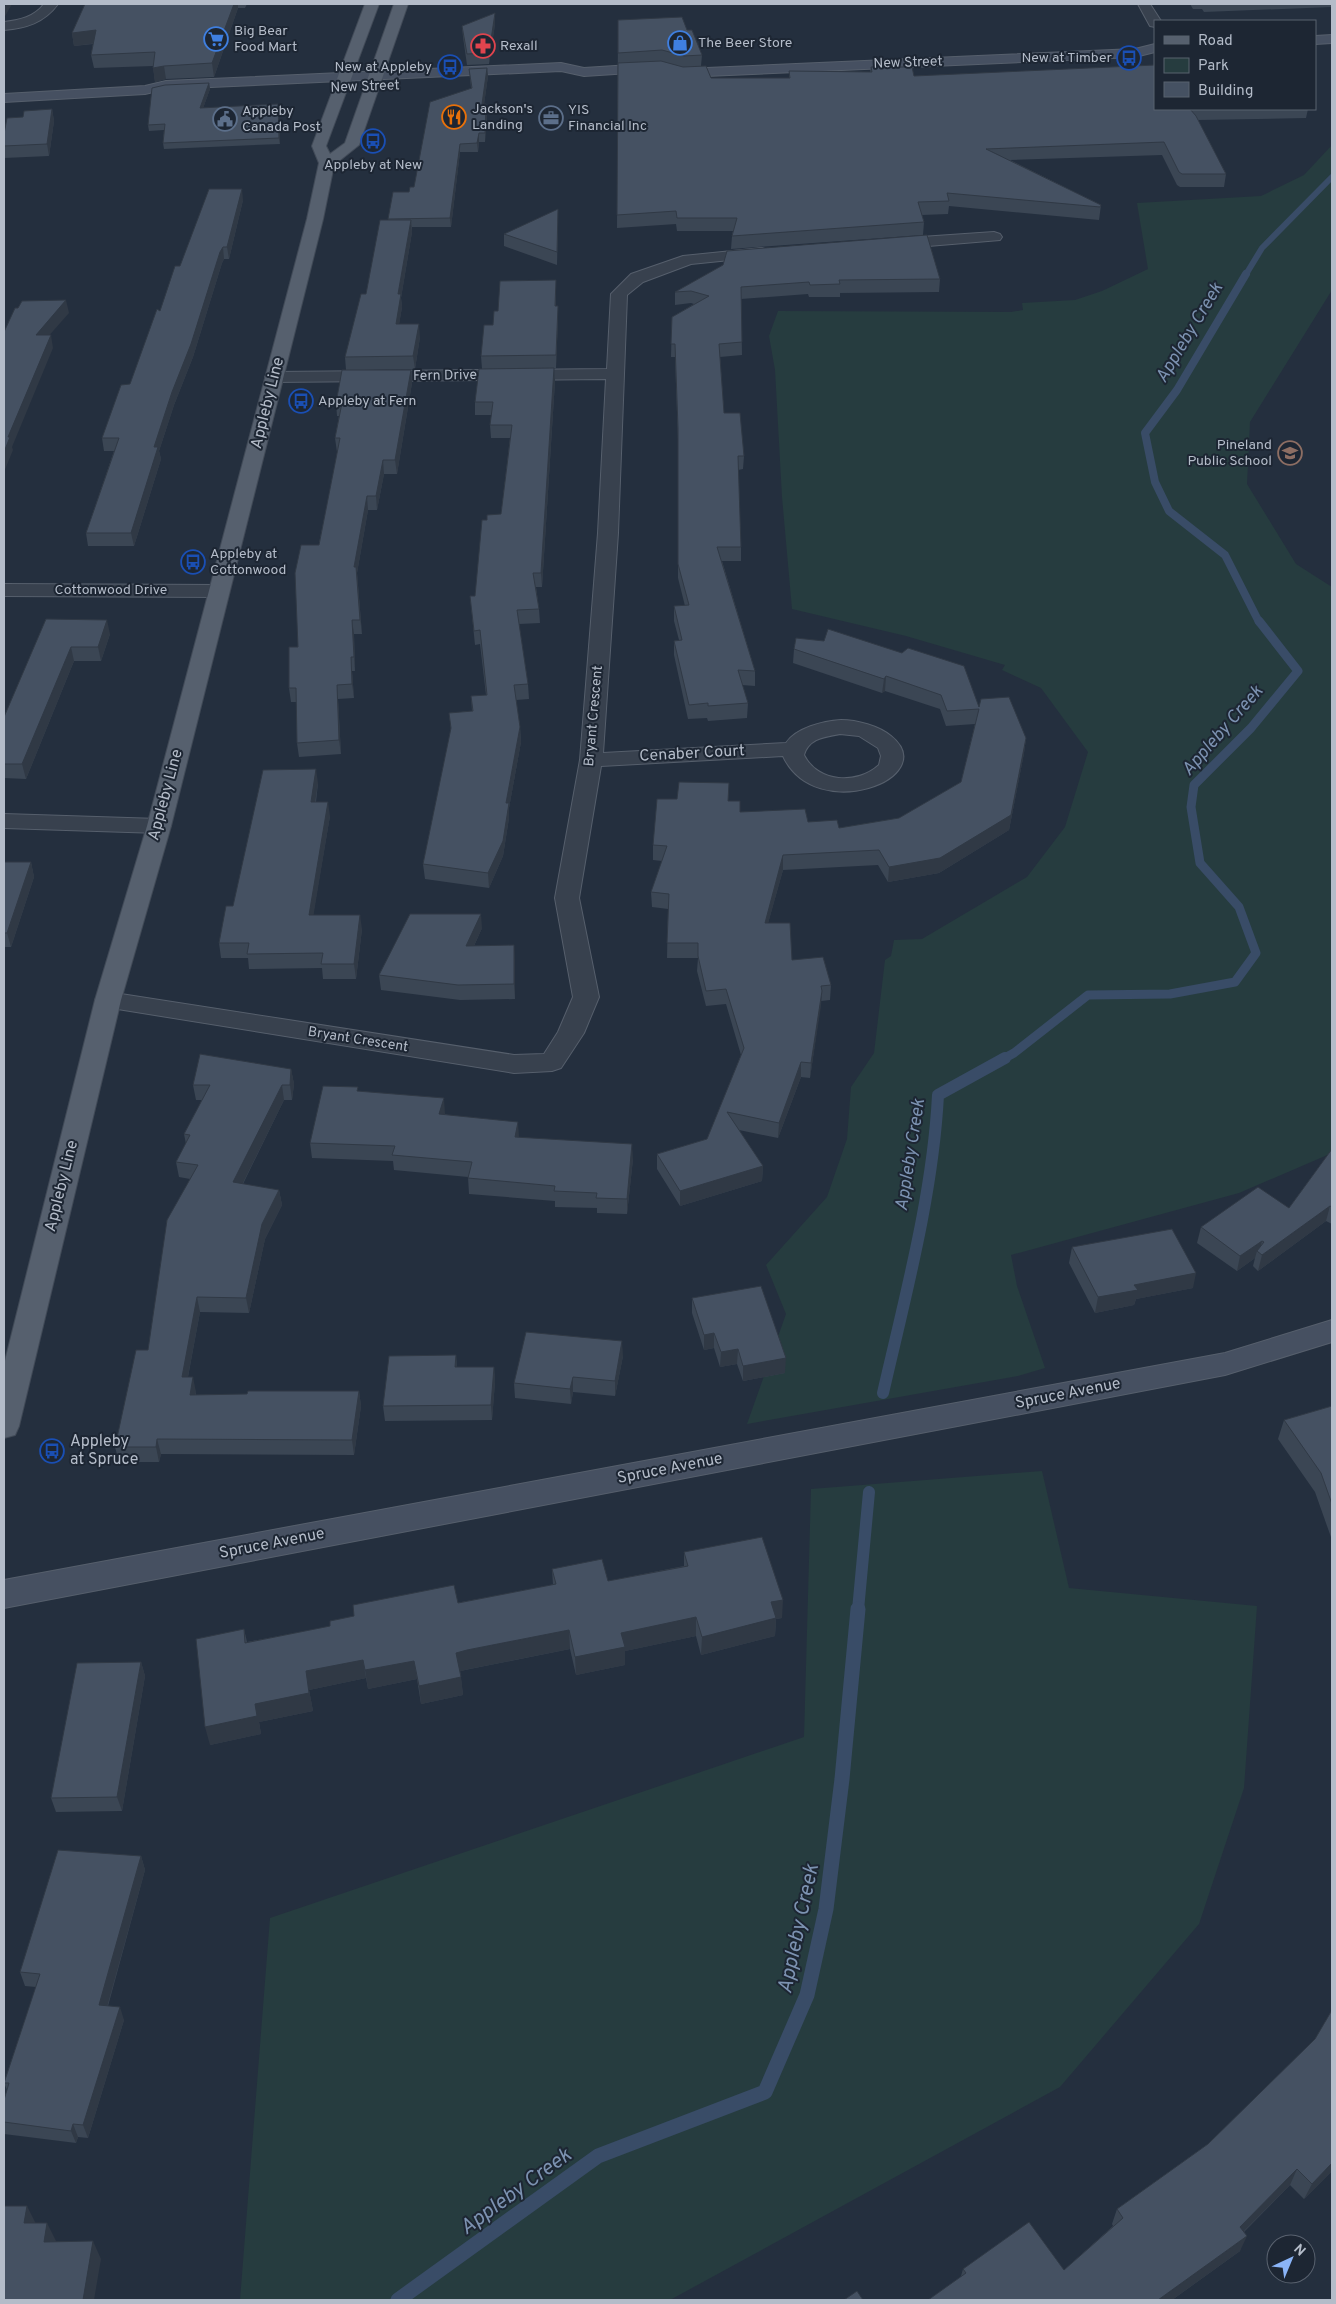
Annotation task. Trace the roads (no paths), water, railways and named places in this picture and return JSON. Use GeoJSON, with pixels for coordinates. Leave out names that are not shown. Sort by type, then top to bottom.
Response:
{"type":"FeatureCollection","features":[{"type":"Feature","properties":{"kind":"main road","name":"Appleby Line"},"geometry":{"type":"LineString","coordinates":[[4,1426],[108,1000],[159,826],[315,219],[327,163],[319,146],[372,4]]}},
{"type":"Feature","properties":{"kind":"main road"},"geometry":{"type":"LineString","coordinates":[[327,163],[352,145],[402,4]]}},
{"type":"Feature","properties":{"kind":"main road"},"geometry":{"type":"LineString","coordinates":[[1316,40],[1332,39]]}},
{"type":"Feature","properties":{"kind":"main road","name":"New Street"},"geometry":{"type":"LineString","coordinates":[[4,98],[145,90],[164,96],[343,82],[567,78],[584,72],[662,67],[674,62],[1129,42],[1154,44]]}},
{"type":"Feature","properties":{"kind":"main road","name":"New Street"},"geometry":{"type":"LineString","coordinates":[[662,67],[683,73],[1135,53],[1154,48]]}},
{"type":"Feature","properties":{"kind":"main road","name":"Spruce Avenue"},"geometry":{"type":"LineString","coordinates":[[4,1594],[1225,1364],[1332,1331]]}},
{"type":"Feature","properties":{"kind":"street"},"geometry":{"type":"LineString","coordinates":[[4,26],[29,23],[44,14],[51,4]]}},
{"type":"Feature","properties":{"kind":"street"},"geometry":{"type":"LineString","coordinates":[[1144,4],[1154,21]]}},
{"type":"Feature","properties":{"kind":"street"},"geometry":{"type":"LineString","coordinates":[[876,245],[994,238]]}},
{"type":"Feature","properties":{"kind":"street","name":"Bryant Crescent"},"geometry":{"type":"LineString","coordinates":[[108,1000],[514,1064],[552,1062],[571,1033],[586,997],[567,898],[591,760],[608,533],[620,294],[637,278],[689,259],[778,252]]}},
{"type":"Feature","properties":{"kind":"street","name":"Fern Drive"},"geometry":{"type":"LineString","coordinates":[[274,377],[616,374]]}},
{"type":"Feature","properties":{"kind":"street","name":"Cottonwood Drive"},"geometry":{"type":"LineString","coordinates":[[4,590],[219,590]]}},
{"type":"Feature","properties":{"kind":"street","name":"Cenaber Court"},"geometry":{"type":"LineString","coordinates":[[591,760],[793,749]]}},
{"type":"Feature","properties":{"kind":"street"},"geometry":{"type":"LineString","coordinates":[[4,820],[159,826]]}},
{"type":"Feature","properties":{"kind":"waterway","name":"Appleby Creek"},"geometry":{"type":"LineString","coordinates":[[1245,276],[1262,248],[1332,177]]}},
{"type":"Feature","properties":{"kind":"waterway","name":"Appleby Creek"},"geometry":{"type":"LineString","coordinates":[[1246,274],[1177,390],[1145,433],[1155,482],[1169,511],[1225,555],[1259,622]]}},
{"type":"Feature","properties":{"kind":"waterway","name":"Appleby Creek"},"geometry":{"type":"LineString","coordinates":[[1003,1059],[1014,1053],[1088,995],[1170,994],[1235,982],[1256,953],[1239,907],[1200,863],[1191,807],[1194,785],[1251,728],[1298,671],[1259,621]]}},
{"type":"Feature","properties":{"kind":"waterway","name":"Appleby Creek"},"geometry":{"type":"LineString","coordinates":[[883,1393],[917,1245],[930,1170],[938,1095],[1005,1058]]}},
{"type":"Feature","properties":{"kind":"waterway","name":"Appleby Creek"},"geometry":{"type":"LineString","coordinates":[[858,1610],[869,1492]]}},
{"type":"Feature","properties":{"kind":"waterway","name":"Appleby Creek"},"geometry":{"type":"LineString","coordinates":[[398,2300],[598,2156],[765,2092],[807,1995],[826,1909],[842,1779],[858,1609]]}},
{"type":"Feature","properties":{"kind":"place","name":"Big Bear Food Mart"},"geometry":{"type":"Point","coordinates":[216,39]}},
{"type":"Feature","properties":{"kind":"place","name":"The Beer Store"},"geometry":{"type":"Point","coordinates":[680,43]}},
{"type":"Feature","properties":{"kind":"place","name":"Rexall"},"geometry":{"type":"Point","coordinates":[483,46]}},
{"type":"Feature","properties":{"kind":"place","name":"New at Timber"},"geometry":{"type":"Point","coordinates":[1129,58]}},
{"type":"Feature","properties":{"kind":"place","name":"New at Appleby"},"geometry":{"type":"Point","coordinates":[450,67]}},
{"type":"Feature","properties":{"kind":"place","name":"Jackson's Landing"},"geometry":{"type":"Point","coordinates":[454,117]}},
{"type":"Feature","properties":{"kind":"place","name":"YIS Financial Inc"},"geometry":{"type":"Point","coordinates":[551,118]}},
{"type":"Feature","properties":{"kind":"place","name":"Appleby Canada Post"},"geometry":{"type":"Point","coordinates":[225,119]}},
{"type":"Feature","properties":{"kind":"place","name":"Appleby at New"},"geometry":{"type":"Point","coordinates":[373,141]}},
{"type":"Feature","properties":{"kind":"place","name":"Appleby at Fern"},"geometry":{"type":"Point","coordinates":[301,401]}},
{"type":"Feature","properties":{"kind":"place","name":"Pineland Public School"},"geometry":{"type":"Point","coordinates":[1290,453]}},
{"type":"Feature","properties":{"kind":"place","name":"Appleby at Cottonwood"},"geometry":{"type":"Point","coordinates":[193,562]}},
{"type":"Feature","properties":{"kind":"place","name":"Appleby at Spruce"},"geometry":{"type":"Point","coordinates":[52,1451]}}]}
